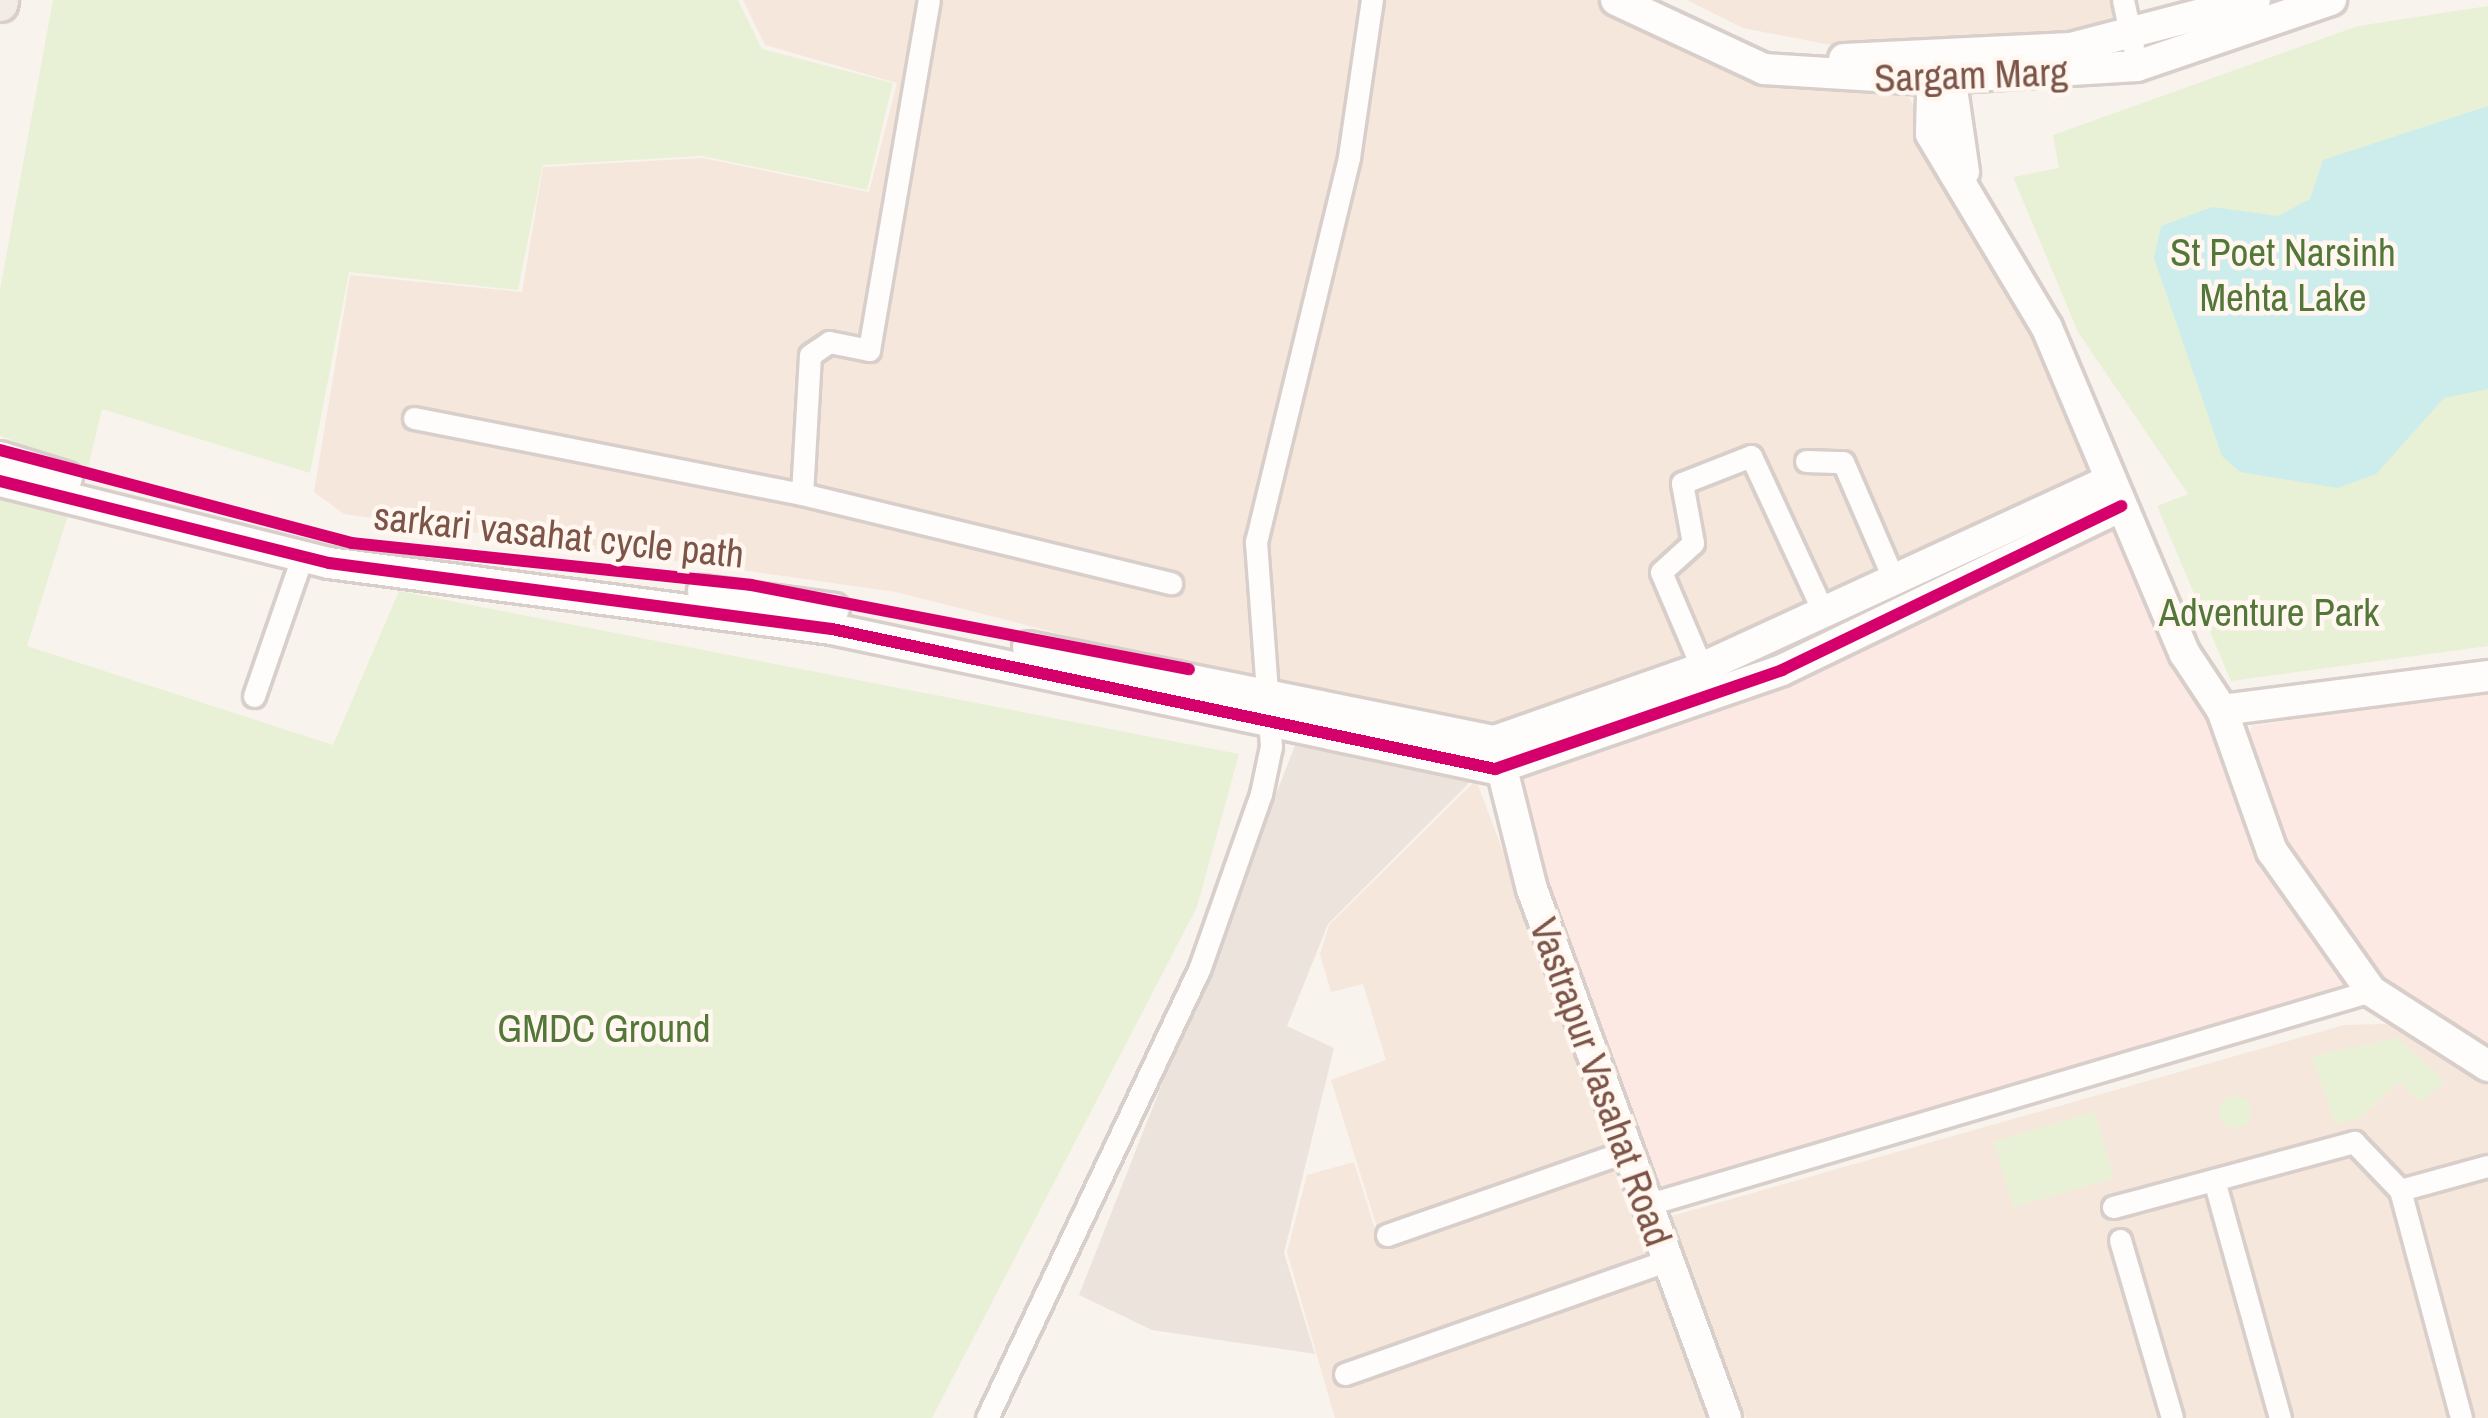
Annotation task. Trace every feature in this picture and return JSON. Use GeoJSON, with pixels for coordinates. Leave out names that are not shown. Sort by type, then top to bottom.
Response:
{"type":"FeatureCollection","features":[{"type":"Feature","properties":{"kind":"street"},"geometry":{"type":"LineString","coordinates":[[802,494],[810,355],[830,342],[869,350],[929,0]]}},
{"type":"Feature","properties":{"kind":"street"},"geometry":{"type":"LineString","coordinates":[[986,1418],[1199,970],[1261,794],[1265,710],[1256,542],[1348,157],[1372,0]]}},
{"type":"Feature","properties":{"kind":"street","name":"Sargam Marg"},"geometry":{"type":"LineString","coordinates":[[1616,0],[1765,69],[1887,79],[2134,52],[2255,0]]}},
{"type":"Feature","properties":{"kind":"street","name":"Sargam Marg"},"geometry":{"type":"LineString","coordinates":[[1659,0],[1781,55],[1936,75],[2003,76],[2134,52],[2331,0]]}},
{"type":"Feature","properties":{"kind":"street"},"geometry":{"type":"LineString","coordinates":[[2123,0],[2134,52]]}},
{"type":"Feature","properties":{"kind":"street"},"geometry":{"type":"LineString","coordinates":[[1936,75],[1957,123],[1969,189]]}},
{"type":"Feature","properties":{"kind":"street"},"geometry":{"type":"LineString","coordinates":[[1936,75],[1969,189],[2047,328],[2116,493],[2222,710],[2257,822],[2371,992],[2488,1066]]}},
{"type":"Feature","properties":{"kind":"street"},"geometry":{"type":"LineString","coordinates":[[1957,123],[1969,94],[2003,76]]}},
{"type":"Feature","properties":{"kind":"street"},"geometry":{"type":"LineString","coordinates":[[414,418],[802,494],[1171,583]]}},
{"type":"Feature","properties":{"kind":"street"},"geometry":{"type":"LineString","coordinates":[[1702,668],[1660,572],[1693,544],[1682,483],[1751,456],[1823,611]]}},
{"type":"Feature","properties":{"kind":"street"},"geometry":{"type":"LineString","coordinates":[[0,457],[345,550],[807,604],[1265,710]]}},
{"type":"Feature","properties":{"kind":"street"},"geometry":{"type":"LineString","coordinates":[[1807,460],[1844,462],[1894,582]]}},
{"type":"Feature","properties":{"kind":"street"},"geometry":{"type":"LineString","coordinates":[[0,481],[302,556],[832,629],[1498,754],[1782,670],[2116,493]]}},
{"type":"Feature","properties":{"kind":"street"},"geometry":{"type":"LineString","coordinates":[[1498,754],[1823,611],[2116,493]]}},
{"type":"Feature","properties":{"kind":"street"},"geometry":{"type":"LineString","coordinates":[[254,696],[302,556]]}},
{"type":"Feature","properties":{"kind":"street"},"geometry":{"type":"LineString","coordinates":[[2222,710],[2488,676]]}},
{"type":"Feature","properties":{"kind":"street","name":"Vastrapur Vasahat Road"},"geometry":{"type":"LineString","coordinates":[[1498,754],[1624,1152],[1726,1418]]}},
{"type":"Feature","properties":{"kind":"street"},"geometry":{"type":"LineString","coordinates":[[1646,1204],[2371,992]]}},
{"type":"Feature","properties":{"kind":"street"},"geometry":{"type":"LineString","coordinates":[[2113,1207],[2354,1142],[2400,1190],[2461,1418]]}},
{"type":"Feature","properties":{"kind":"street"},"geometry":{"type":"LineString","coordinates":[[1387,1235],[1624,1152]]}},
{"type":"Feature","properties":{"kind":"street"},"geometry":{"type":"LineString","coordinates":[[2400,1190],[2488,1166]]}},
{"type":"Feature","properties":{"kind":"street"},"geometry":{"type":"LineString","coordinates":[[2213,1180],[2280,1418]]}},
{"type":"Feature","properties":{"kind":"street"},"geometry":{"type":"LineString","coordinates":[[2120,1240],[2172,1418]]}},
{"type":"Feature","properties":{"kind":"street"},"geometry":{"type":"LineString","coordinates":[[1345,1374],[1665,1261]]}},
{"type":"Feature","properties":{"kind":"shaded area"},"geometry":{"type":"Polygon","coordinates":[[[743,0],[1614,0],[1731,61],[1904,89],[2046,331],[2110,483],[1492,744],[896,592],[344,514],[314,492],[350,275],[522,292],[543,167],[702,158],[869,192],[897,83],[765,45],[743,0]]]}},
{"type":"Feature","properties":{"kind":"shaded area"},"geometry":{"type":"Polygon","coordinates":[[[1687,0],[2119,0],[2120,31],[1851,49],[1743,28],[1687,0]]]}},
{"type":"Feature","properties":{"kind":"shaded area"},"geometry":{"type":"Polygon","coordinates":[[[2109,489],[2234,755],[2367,990],[1648,1198],[1497,751],[2109,489]]]}},
{"type":"Feature","properties":{"kind":"shaded area"},"geometry":{"type":"Polygon","coordinates":[[[2488,692],[2488,1061],[2375,987],[2276,846],[2243,751],[2252,726],[2488,692]]]}},
{"type":"Feature","properties":{"kind":"shaded area"},"geometry":{"type":"Polygon","coordinates":[[[1296,743],[1470,782],[1328,924],[1287,1026],[1334,1048],[1284,1253],[1315,1354],[1152,1330],[1079,1295],[1296,743]]]}},
{"type":"Feature","properties":{"kind":"shaded area"},"geometry":{"type":"Polygon","coordinates":[[[1476,780],[1618,1154],[1380,1237],[1331,1080],[1386,1060],[1363,984],[1331,992],[1320,954],[1329,925],[1476,780]]]}},
{"type":"Feature","properties":{"kind":"shaded area"},"geometry":{"type":"Polygon","coordinates":[[[2386,1024],[2488,1077],[2488,1418],[1746,1418],[1672,1216],[2344,1025],[2386,1024]]]}},
{"type":"Feature","properties":{"kind":"shaded area"},"geometry":{"type":"Polygon","coordinates":[[[1619,1159],[1716,1418],[1335,1418],[1287,1252],[1307,1175],[1354,1162],[1380,1245],[1619,1159]]]}},
{"type":"Feature","properties":{"kind":"green space"},"geometry":{"type":"Polygon","coordinates":[[[53,0],[738,0],[762,49],[893,83],[867,190],[702,156],[543,165],[518,290],[349,272],[310,473],[102,409],[88,468],[0,436],[0,290],[53,0]]]}},
{"type":"Feature","properties":{"kind":"green space","name":"St Poet Narsinh Mehta Lake"},"geometry":{"type":"Polygon","coordinates":[[[2488,6],[2488,646],[2231,681],[2157,506],[2188,494],[2078,332],[2013,177],[2059,168],[2053,135],[2358,26],[2488,6]]]}},
{"type":"Feature","properties":{"kind":"green space","name":"GMDC Ground"},"geometry":{"type":"Polygon","coordinates":[[[0,500],[69,512],[27,646],[333,745],[399,591],[1239,754],[1197,907],[932,1418],[0,1418],[0,500]]]}},
{"type":"Feature","properties":{"kind":"green space"},"geometry":{"type":"Polygon","coordinates":[[[2398,1038],[2445,1082],[2421,1102],[2399,1081],[2360,1119],[2335,1124],[2312,1056],[2398,1038]]]}},
{"type":"Feature","properties":{"kind":"green space"},"geometry":{"type":"Polygon","coordinates":[[[2235,1096],[2246,1101],[2251,1112],[2246,1123],[2235,1128],[2224,1123],[2219,1112],[2224,1101],[2235,1096]]]}},
{"type":"Feature","properties":{"kind":"green space"},"geometry":{"type":"Polygon","coordinates":[[[2095,1112],[2114,1178],[2013,1207],[1994,1141],[2095,1112]]]}},
{"type":"Feature","properties":{"kind":"water"},"geometry":{"type":"Polygon","coordinates":[[[2488,106],[2488,389],[2444,398],[2376,474],[2338,488],[2240,472],[2222,456],[2154,258],[2161,226],[2212,207],[2278,216],[2310,199],[2323,160],[2488,106]]]}},
{"type":"Feature","properties":{"kind":"cycle path","name":"sarkari vasahat cycle path"},"geometry":{"type":"LineString","coordinates":[[0,450],[352,543],[751,585],[1189,669]]}},
{"type":"Feature","properties":{"kind":"cycle path"},"geometry":{"type":"LineString","coordinates":[[0,481],[329,563],[832,629],[1495,769],[1782,670],[2121,506]]}},
{"type":"Feature","properties":{"kind":"park label","name":"Adventure Park"},"geometry":{"type":"Point","coordinates":[2269,612]}}]}
